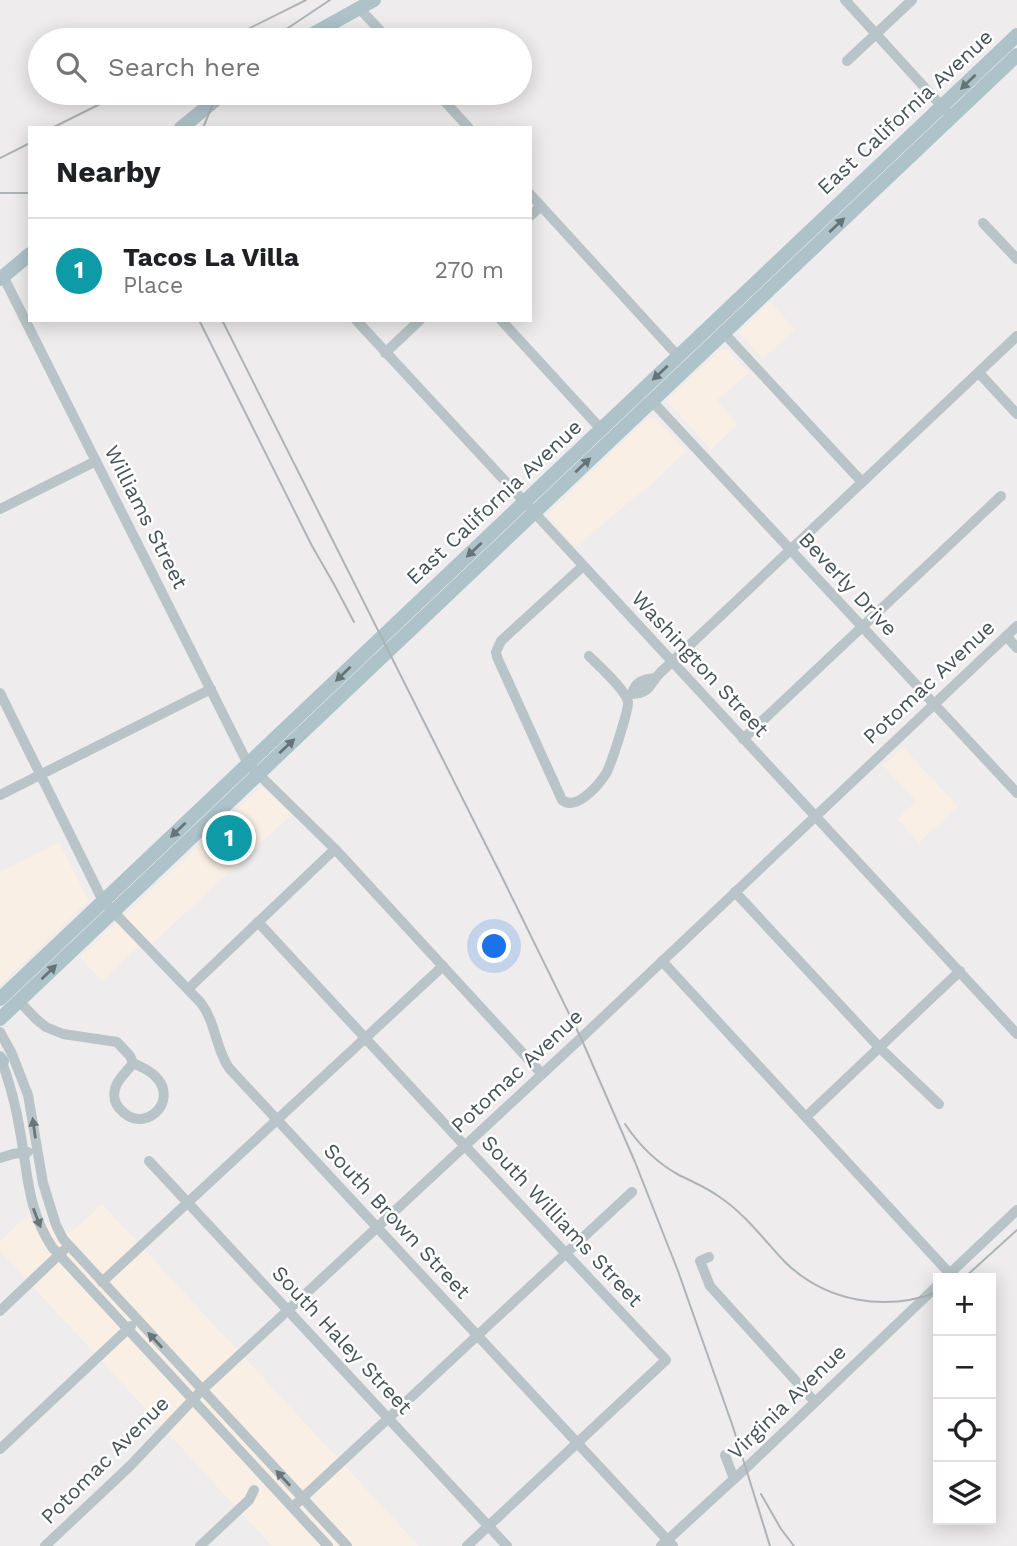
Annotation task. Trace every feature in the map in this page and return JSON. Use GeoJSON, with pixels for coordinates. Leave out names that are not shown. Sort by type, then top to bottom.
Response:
{"type":"FeatureCollection","features":[{"type":"Feature","properties":{"kind":"main road"},"geometry":{"type":"LineString","coordinates":[[323,28],[374,0]]}},
{"type":"Feature","properties":{"kind":"main road","name":"East California Avenue"},"geometry":{"type":"LineString","coordinates":[[0,999],[108,906],[528,507],[651,400],[723,332],[761,287],[946,112],[1017,35]]}},
{"type":"Feature","properties":{"kind":"main road","name":"East California Avenue"},"geometry":{"type":"LineString","coordinates":[[528,507],[601,429],[678,356],[798,253],[799,242],[946,112],[1017,55]]}},
{"type":"Feature","properties":{"kind":"main road"},"geometry":{"type":"LineString","coordinates":[[183,126],[209,105]]}},
{"type":"Feature","properties":{"kind":"main road"},"geometry":{"type":"LineString","coordinates":[[2,278],[28,256]]}},
{"type":"Feature","properties":{"kind":"main road","name":"East California Avenue"},"geometry":{"type":"LineString","coordinates":[[0,1019],[108,906]]}},
{"type":"Feature","properties":{"kind":"street"},"geometry":{"type":"LineString","coordinates":[[845,0],[946,112]]}},
{"type":"Feature","properties":{"kind":"street"},"geometry":{"type":"LineString","coordinates":[[847,61],[912,0]]}},
{"type":"Feature","properties":{"kind":"street"},"geometry":{"type":"LineString","coordinates":[[359,8],[378,28]]}},
{"type":"Feature","properties":{"kind":"street"},"geometry":{"type":"LineString","coordinates":[[448,105],[467,126]]}},
{"type":"Feature","properties":{"kind":"street"},"geometry":{"type":"LineString","coordinates":[[532,196],[678,356]]}},
{"type":"Feature","properties":{"kind":"street"},"geometry":{"type":"LineString","coordinates":[[532,214],[541,206]]}},
{"type":"Feature","properties":{"kind":"street"},"geometry":{"type":"LineString","coordinates":[[983,223],[1017,259]]}},
{"type":"Feature","properties":{"kind":"street","name":"Williams Street"},"geometry":{"type":"LineString","coordinates":[[2,278],[253,768],[335,849],[542,1074]]}},
{"type":"Feature","properties":{"kind":"street","name":"Washington Street"},"geometry":{"type":"LineString","coordinates":[[358,322],[1017,1034]]}},
{"type":"Feature","properties":{"kind":"street"},"geometry":{"type":"LineString","coordinates":[[386,353],[418,322]]}},
{"type":"Feature","properties":{"kind":"street"},"geometry":{"type":"LineString","coordinates":[[503,322],[601,429]]}},
{"type":"Feature","properties":{"kind":"street"},"geometry":{"type":"LineString","coordinates":[[723,332],[862,482]]}},
{"type":"Feature","properties":{"kind":"street"},"geometry":{"type":"LineString","coordinates":[[583,566],[502,641],[496,652],[562,800],[566,803],[580,800],[605,775],[629,696],[635,685],[644,679],[655,678],[1017,336]]}},
{"type":"Feature","properties":{"kind":"street"},"geometry":{"type":"LineString","coordinates":[[979,373],[1017,414]]}},
{"type":"Feature","properties":{"kind":"street","name":"Beverly Drive"},"geometry":{"type":"LineString","coordinates":[[651,400],[1017,793]]}},
{"type":"Feature","properties":{"kind":"street"},"geometry":{"type":"LineString","coordinates":[[0,509],[96,461]]}},
{"type":"Feature","properties":{"kind":"street"},"geometry":{"type":"LineString","coordinates":[[744,739],[1001,496]]}},
{"type":"Feature","properties":{"kind":"street","name":"Potomac Avenue"},"geometry":{"type":"LineString","coordinates":[[46,1546],[130,1466],[202,1390],[1017,626]]}},
{"type":"Feature","properties":{"kind":"street"},"geometry":{"type":"LineString","coordinates":[[1006,636],[1017,648]]}},
{"type":"Feature","properties":{"kind":"street"},"geometry":{"type":"LineString","coordinates":[[589,656],[629,696]]}},
{"type":"Feature","properties":{"kind":"street"},"geometry":{"type":"LineString","coordinates":[[0,795],[211,689]]}},
{"type":"Feature","properties":{"kind":"street","name":"South Brown Street"},"geometry":{"type":"LineString","coordinates":[[0,693],[108,906],[201,1003],[211,1018],[219,1049],[229,1068],[577,1443],[667,1544]]}},
{"type":"Feature","properties":{"kind":"street"},"geometry":{"type":"LineString","coordinates":[[188,989],[335,849]]}},
{"type":"Feature","properties":{"kind":"street"},"geometry":{"type":"LineString","coordinates":[[735,892],[879,1047],[939,1104]]}},
{"type":"Feature","properties":{"kind":"street","name":"South Williams Street"},"geometry":{"type":"LineString","coordinates":[[258,922],[666,1360],[577,1443]]}},
{"type":"Feature","properties":{"kind":"street"},"geometry":{"type":"LineString","coordinates":[[662,961],[807,1116],[944,1273]]}},
{"type":"Feature","properties":{"kind":"street"},"geometry":{"type":"LineString","coordinates":[[102,1282],[443,966]]}},
{"type":"Feature","properties":{"kind":"street"},"geometry":{"type":"LineString","coordinates":[[807,1116],[960,971]]}},
{"type":"Feature","properties":{"kind":"street"},"geometry":{"type":"LineString","coordinates":[[19,1001],[36,1019],[53,1031],[117,1042],[133,1063],[155,1075],[164,1093],[163,1103],[149,1117],[138,1119],[127,1115],[114,1099],[117,1082],[133,1063]]}},
{"type":"Feature","properties":{"kind":"street"},"geometry":{"type":"LineString","coordinates":[[0,1032],[29,1095],[43,1183],[63,1250],[128,1329],[328,1546]]}},
{"type":"Feature","properties":{"kind":"street"},"geometry":{"type":"LineString","coordinates":[[1,1059],[13,1093],[26,1179],[33,1207],[45,1235],[102,1282],[346,1546]]}},
{"type":"Feature","properties":{"kind":"street"},"geometry":{"type":"LineString","coordinates":[[0,1158],[9,1154],[37,1152]]}},
{"type":"Feature","properties":{"kind":"street","name":"South Haley Street"},"geometry":{"type":"LineString","coordinates":[[149,1161],[507,1546]]}},
{"type":"Feature","properties":{"kind":"street"},"geometry":{"type":"LineString","coordinates":[[292,1507],[632,1192]]}},
{"type":"Feature","properties":{"kind":"street"},"geometry":{"type":"LineString","coordinates":[[950,1273],[1017,1210]]}},
{"type":"Feature","properties":{"kind":"street"},"geometry":{"type":"LineString","coordinates":[[0,1311],[63,1250]]}},
{"type":"Feature","properties":{"kind":"street"},"geometry":{"type":"LineString","coordinates":[[709,1258],[700,1261],[710,1286],[815,1402]]}},
{"type":"Feature","properties":{"kind":"street","name":"Virginia Avenue"},"geometry":{"type":"LineString","coordinates":[[667,1544],[933,1290]]}},
{"type":"Feature","properties":{"kind":"street"},"geometry":{"type":"LineString","coordinates":[[0,1449],[137,1321]]}},
{"type":"Feature","properties":{"kind":"street"},"geometry":{"type":"LineString","coordinates":[[467,1546],[577,1443]]}},
{"type":"Feature","properties":{"kind":"street"},"geometry":{"type":"LineString","coordinates":[[725,1455],[734,1479]]}},
{"type":"Feature","properties":{"kind":"street"},"geometry":{"type":"LineString","coordinates":[[200,1546],[249,1500],[254,1490]]}},
{"type":"Feature","properties":{"kind":"shaded area"},"geometry":{"type":"Polygon","coordinates":[[[770,302],[795,329],[763,359],[740,333],[770,302]]]}},
{"type":"Feature","properties":{"kind":"shaded area"},"geometry":{"type":"Polygon","coordinates":[[[723,349],[728,350],[749,373],[717,400],[738,424],[711,450],[668,401],[723,349]]]}},
{"type":"Feature","properties":{"kind":"shaded area"},"geometry":{"type":"Polygon","coordinates":[[[649,417],[655,418],[686,451],[654,482],[575,547],[551,520],[550,511],[649,417]]]}},
{"type":"Feature","properties":{"kind":"shaded area"},"geometry":{"type":"Polygon","coordinates":[[[903,747],[958,806],[919,843],[897,819],[916,801],[883,766],[903,747]]]}},
{"type":"Feature","properties":{"kind":"shaded area"},"geometry":{"type":"Polygon","coordinates":[[[261,787],[291,815],[153,943],[135,949],[102,981],[80,957],[261,787]]]}},
{"type":"Feature","properties":{"kind":"shaded area"},"geometry":{"type":"Polygon","coordinates":[[[59,842],[89,901],[0,985],[0,872],[59,842]]]}},
{"type":"Feature","properties":{"kind":"shaded area"},"geometry":{"type":"Polygon","coordinates":[[[102,1204],[419,1546],[272,1546],[0,1251],[0,1241],[29,1214],[71,1233],[102,1204]]]}},
{"type":"Feature","properties":{"kind":"railway"},"geometry":{"type":"LineString","coordinates":[[250,28],[306,0]]}},
{"type":"Feature","properties":{"kind":"railway"},"geometry":{"type":"LineString","coordinates":[[288,28],[330,0]]}},
{"type":"Feature","properties":{"kind":"railway"},"geometry":{"type":"LineString","coordinates":[[56,126],[98,105]]}},
{"type":"Feature","properties":{"kind":"railway"},"geometry":{"type":"LineString","coordinates":[[204,126],[213,105]]}},
{"type":"Feature","properties":{"kind":"railway"},"geometry":{"type":"LineString","coordinates":[[0,158],[28,144]]}},
{"type":"Feature","properties":{"kind":"railway"},"geometry":{"type":"LineString","coordinates":[[0,193],[28,193]]}},
{"type":"Feature","properties":{"kind":"railway"},"geometry":{"type":"LineString","coordinates":[[200,322],[312,546],[354,622]]}},
{"type":"Feature","properties":{"kind":"railway"},"geometry":{"type":"LineString","coordinates":[[223,322],[581,1038],[635,1162],[678,1271],[733,1427],[770,1546]]}},
{"type":"Feature","properties":{"kind":"railway"},"geometry":{"type":"LineString","coordinates":[[625,1124],[656,1159],[730,1205],[785,1262],[801,1276],[819,1286],[857,1300],[877,1302],[918,1298],[933,1294]]}},
{"type":"Feature","properties":{"kind":"railway"},"geometry":{"type":"LineString","coordinates":[[970,1273],[1017,1230]]}},
{"type":"Feature","properties":{"kind":"railway"},"geometry":{"type":"LineString","coordinates":[[761,1494],[794,1546]]}},
{"type":"Feature","properties":{"kind":"place","name":"Tacos La Villa"},"geometry":{"type":"Point","coordinates":[229,838]}}]}
